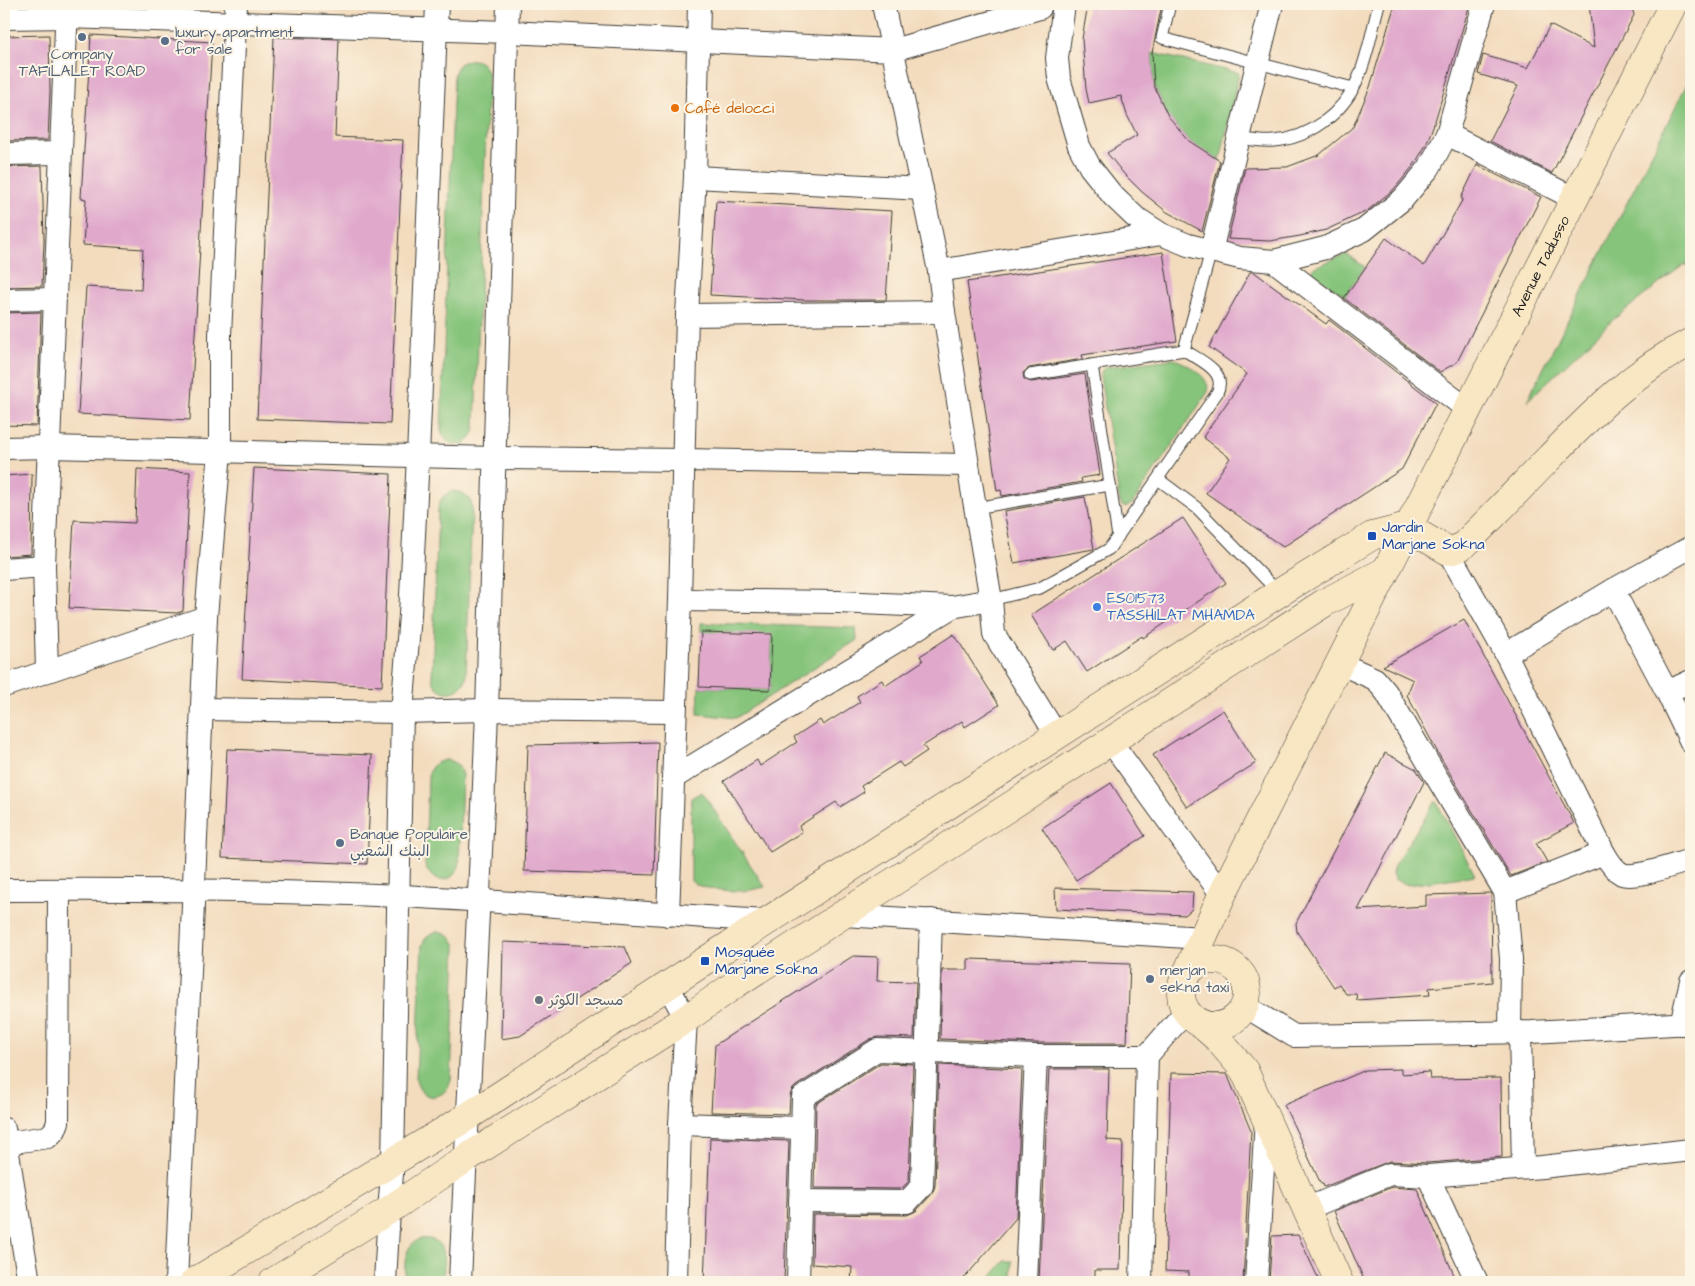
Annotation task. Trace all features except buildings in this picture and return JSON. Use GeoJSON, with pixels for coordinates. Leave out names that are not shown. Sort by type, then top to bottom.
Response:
{"type":"FeatureCollection","features":[{"type":"Feature","properties":{"kind":"street"},"geometry":{"type":"LineString","coordinates":[[385,1282],[394,1162],[402,712],[410,615],[418,456],[437,4]]}},
{"type":"Feature","properties":{"kind":"street"},"geometry":{"type":"LineString","coordinates":[[460,1282],[487,710],[508,4]]}},
{"type":"Feature","properties":{"kind":"street"},"geometry":{"type":"LineString","coordinates":[[668,915],[680,600],[687,315],[695,177],[699,4]]}},
{"type":"Feature","properties":{"kind":"street"},"geometry":{"type":"LineString","coordinates":[[882,4],[940,271],[944,312],[991,600],[994,634],[1057,736]]}},
{"type":"Feature","properties":{"kind":"street"},"geometry":{"type":"LineString","coordinates":[[1211,251],[1272,4]]}},
{"type":"Feature","properties":{"kind":"street"},"geometry":{"type":"LineString","coordinates":[[4,18],[67,10],[236,14],[436,30],[893,50],[1051,9],[1059,78],[1079,146],[1090,167],[1113,196],[1135,217],[1161,234],[1188,245],[1240,258],[1274,261],[1325,248],[1364,230],[1403,200],[1429,168],[1447,134],[1484,4]]}},
{"type":"Feature","properties":{"kind":"street","name":"Avenue Tadusso"},"geometry":{"type":"LineString","coordinates":[[1185,977],[1220,900],[1673,4]]}},
{"type":"Feature","properties":{"kind":"street"},"geometry":{"type":"LineString","coordinates":[[47,670],[44,566],[67,10]]}},
{"type":"Feature","properties":{"kind":"street"},"geometry":{"type":"LineString","coordinates":[[176,1282],[206,617],[220,451],[220,335],[236,14]]}},
{"type":"Feature","properties":{"kind":"street"},"geometry":{"type":"LineString","coordinates":[[1447,134],[1575,199]]}},
{"type":"Feature","properties":{"kind":"street"},"geometry":{"type":"LineString","coordinates":[[4,154],[60,153]]}},
{"type":"Feature","properties":{"kind":"street"},"geometry":{"type":"LineString","coordinates":[[695,177],[922,189]]}},
{"type":"Feature","properties":{"kind":"street"},"geometry":{"type":"LineString","coordinates":[[940,271],[1161,234]]}},
{"type":"Feature","properties":{"kind":"street"},"geometry":{"type":"LineString","coordinates":[[1274,261],[1467,409]]}},
{"type":"Feature","properties":{"kind":"street"},"geometry":{"type":"LineString","coordinates":[[4,300],[54,299]]}},
{"type":"Feature","properties":{"kind":"street"},"geometry":{"type":"LineString","coordinates":[[687,315],[944,312]]}},
{"type":"Feature","properties":{"kind":"street"},"geometry":{"type":"LineString","coordinates":[[1448,551],[1466,544],[1594,412],[1632,378],[1673,351],[1691,342]]}},
{"type":"Feature","properties":{"kind":"street"},"geometry":{"type":"LineString","coordinates":[[4,448],[48,447],[494,458],[968,465]]}},
{"type":"Feature","properties":{"kind":"street"},"geometry":{"type":"LineString","coordinates":[[194,1282],[467,1117],[1279,593],[1372,536],[1407,528],[1448,551],[1506,654],[1610,863],[1621,873],[1633,876],[1691,860]]}},
{"type":"Feature","properties":{"kind":"street"},"geometry":{"type":"LineString","coordinates":[[1506,654],[1613,590],[1691,547]]}},
{"type":"Feature","properties":{"kind":"street"},"geometry":{"type":"LineString","coordinates":[[4,569],[44,566]]}},
{"type":"Feature","properties":{"kind":"street"},"geometry":{"type":"LineString","coordinates":[[273,1282],[389,1210],[465,1159],[686,1019],[737,983],[1324,603],[1386,571]]}},
{"type":"Feature","properties":{"kind":"street"},"geometry":{"type":"LineString","coordinates":[[1613,590],[1691,742]]}},
{"type":"Feature","properties":{"kind":"street"},"geometry":{"type":"LineString","coordinates":[[680,600],[838,602],[952,607],[991,600]]}},
{"type":"Feature","properties":{"kind":"street"},"geometry":{"type":"LineString","coordinates":[[673,778],[952,607]]}},
{"type":"Feature","properties":{"kind":"street"},"geometry":{"type":"LineString","coordinates":[[4,686],[206,617]]}},
{"type":"Feature","properties":{"kind":"street"},"geometry":{"type":"LineString","coordinates":[[1339,663],[1375,679],[1386,692],[1504,892],[1511,959],[1523,1168]]}},
{"type":"Feature","properties":{"kind":"street"},"geometry":{"type":"LineString","coordinates":[[1667,692],[1691,681]]}},
{"type":"Feature","properties":{"kind":"street"},"geometry":{"type":"LineString","coordinates":[[203,709],[402,712],[487,710],[675,712]]}},
{"type":"Feature","properties":{"kind":"street"},"geometry":{"type":"LineString","coordinates":[[1111,742],[1220,900],[1219,920],[1222,937],[1235,967],[1243,976],[1247,986],[1248,996],[1244,1008],[1242,1043],[1244,1070]]}},
{"type":"Feature","properties":{"kind":"street"},"geometry":{"type":"LineString","coordinates":[[1504,892],[1604,853]]}},
{"type":"Feature","properties":{"kind":"street"},"geometry":{"type":"LineString","coordinates":[[4,890],[194,889],[400,896],[769,921]]}},
{"type":"Feature","properties":{"kind":"street"},"geometry":{"type":"LineString","coordinates":[[29,1282],[9,1193],[5,1136],[48,1137],[55,1130],[58,1122],[59,890]]}},
{"type":"Feature","properties":{"kind":"street"},"geometry":{"type":"LineString","coordinates":[[844,915],[1203,938]]}},
{"type":"Feature","properties":{"kind":"street"},"geometry":{"type":"LineString","coordinates":[[800,1201],[907,1202],[922,1186],[931,920]]}},
{"type":"Feature","properties":{"kind":"street"},"geometry":{"type":"LineString","coordinates":[[1235,967],[1225,961],[1214,960],[1192,968],[1185,977],[1181,988],[1181,1000],[1194,1017],[1231,1054],[1244,1070],[1339,1282]]}},
{"type":"Feature","properties":{"kind":"street"},"geometry":{"type":"LineString","coordinates":[[1244,1008],[1294,1036],[1515,1032],[1686,1023],[1691,981]]}},
{"type":"Feature","properties":{"kind":"street"},"geometry":{"type":"LineString","coordinates":[[668,986],[686,1019],[680,1124],[676,1282]]}},
{"type":"Feature","properties":{"kind":"street"},"geometry":{"type":"LineString","coordinates":[[1194,1017],[1212,1026],[1222,1026],[1232,1022],[1244,1008]]}},
{"type":"Feature","properties":{"kind":"street"},"geometry":{"type":"LineString","coordinates":[[798,1282],[803,1097],[877,1050],[1036,1056],[1148,1056],[1194,1017]]}},
{"type":"Feature","properties":{"kind":"street"},"geometry":{"type":"LineString","coordinates":[[1026,1282],[1036,1056]]}},
{"type":"Feature","properties":{"kind":"street"},"geometry":{"type":"LineString","coordinates":[[1141,1282],[1148,1056]]}},
{"type":"Feature","properties":{"kind":"street"},"geometry":{"type":"LineString","coordinates":[[1256,1282],[1266,1120]]}},
{"type":"Feature","properties":{"kind":"street"},"geometry":{"type":"LineString","coordinates":[[680,1124],[801,1128]]}},
{"type":"Feature","properties":{"kind":"street"},"geometry":{"type":"LineString","coordinates":[[1306,1209],[1390,1174],[1428,1176],[1542,1167],[1691,1150]]}},
{"type":"Feature","properties":{"kind":"street"},"geometry":{"type":"LineString","coordinates":[[1428,1176],[1477,1282]]}},
{"type":"Feature","properties":{"kind":"lane"},"geometry":{"type":"LineString","coordinates":[[1170,4],[1162,38],[1354,88]]}},
{"type":"Feature","properties":{"kind":"lane"},"geometry":{"type":"LineString","coordinates":[[1240,138],[1275,141],[1304,133],[1318,126],[1342,106],[1354,88],[1379,4]]}},
{"type":"Feature","properties":{"kind":"lane"},"geometry":{"type":"LineString","coordinates":[[1184,350],[1211,251]]}},
{"type":"Feature","properties":{"kind":"lane"},"geometry":{"type":"LineString","coordinates":[[991,600],[1040,588],[1109,549],[1220,388],[1216,372],[1184,350],[1030,375]]}},
{"type":"Feature","properties":{"kind":"lane"},"geometry":{"type":"LineString","coordinates":[[1092,364],[1118,537]]}},
{"type":"Feature","properties":{"kind":"lane"},"geometry":{"type":"LineString","coordinates":[[1158,479],[1197,508],[1279,593]]}},
{"type":"Feature","properties":{"kind":"lane"},"geometry":{"type":"LineString","coordinates":[[975,508],[1110,485]]}},
{"type":"Feature","properties":{"kind":"green space"},"geometry":{"type":"Polygon","coordinates":[[[1152,53],[1239,73],[1220,161],[1189,141],[1168,116],[1154,86],[1152,53]]]}},
{"type":"Feature","properties":{"kind":"green space"},"geometry":{"type":"Polygon","coordinates":[[[468,60],[475,60],[481,63],[488,75],[475,426],[470,439],[460,445],[449,442],[441,430],[454,74],[459,64],[468,60]]]}},
{"type":"Feature","properties":{"kind":"green space"},"geometry":{"type":"Polygon","coordinates":[[[1691,76],[1691,264],[1682,266],[1614,319],[1527,401],[1691,76]]]}},
{"type":"Feature","properties":{"kind":"green space"},"geometry":{"type":"Polygon","coordinates":[[[1346,254],[1365,267],[1345,296],[1312,273],[1312,269],[1346,254]]]}},
{"type":"Feature","properties":{"kind":"green space"},"geometry":{"type":"Polygon","coordinates":[[[1173,359],[1191,367],[1202,376],[1208,386],[1208,392],[1132,504],[1123,507],[1120,503],[1100,376],[1102,370],[1107,367],[1173,359]]]}},
{"type":"Feature","properties":{"kind":"green space"},"geometry":{"type":"Polygon","coordinates":[[[453,491],[466,495],[472,506],[466,679],[458,689],[448,692],[438,688],[434,684],[432,677],[438,510],[442,498],[453,491]]]}},
{"type":"Feature","properties":{"kind":"green space"},"geometry":{"type":"Polygon","coordinates":[[[701,623],[856,628],[857,640],[736,718],[698,714],[699,687],[770,690],[772,635],[701,632],[701,623]]]}},
{"type":"Feature","properties":{"kind":"green space"},"geometry":{"type":"Polygon","coordinates":[[[446,760],[457,764],[462,775],[459,866],[451,877],[441,880],[431,876],[425,864],[428,779],[433,766],[438,762],[446,760]]]}},
{"type":"Feature","properties":{"kind":"green space"},"geometry":{"type":"Polygon","coordinates":[[[702,792],[765,887],[745,891],[725,890],[708,888],[691,881],[691,798],[702,792]]]}},
{"type":"Feature","properties":{"kind":"green space"},"geometry":{"type":"Polygon","coordinates":[[[1436,801],[1475,875],[1408,885],[1394,879],[1392,873],[1394,865],[1436,801]]]}},
{"type":"Feature","properties":{"kind":"green space"},"geometry":{"type":"Polygon","coordinates":[[[437,931],[449,936],[456,947],[451,1080],[444,1092],[433,1096],[422,1092],[418,1087],[416,1079],[422,945],[427,936],[437,931]]]}},
{"type":"Feature","properties":{"kind":"green space"},"geometry":{"type":"Polygon","coordinates":[[[420,1239],[436,1241],[440,1246],[444,1259],[443,1282],[405,1282],[407,1252],[414,1242],[420,1239]]]}},
{"type":"Feature","properties":{"kind":"green space"},"geometry":{"type":"Polygon","coordinates":[[[1005,1261],[1013,1261],[1012,1282],[987,1282],[1005,1261]]]}},
{"type":"Feature","properties":{"kind":"place","name":"Company TAFILALET ROAD"},"geometry":{"type":"Point","coordinates":[82,37]}},
{"type":"Feature","properties":{"kind":"place","name":"luxury apartment for sale"},"geometry":{"type":"Point","coordinates":[165,41]}},
{"type":"Feature","properties":{"kind":"place","name":"Café delocci"},"geometry":{"type":"Point","coordinates":[675,108]}},
{"type":"Feature","properties":{"kind":"place","name":"Jardin Marjane Sokna"},"geometry":{"type":"Point","coordinates":[1372,536]}},
{"type":"Feature","properties":{"kind":"place","name":"ES01573 TASSHILAT MHAMDA"},"geometry":{"type":"Point","coordinates":[1097,607]}},
{"type":"Feature","properties":{"kind":"place","name":"Banque Populaire البنك الشعبي"},"geometry":{"type":"Point","coordinates":[340,843]}},
{"type":"Feature","properties":{"kind":"place","name":"Mosquée Marjane Sokna"},"geometry":{"type":"Point","coordinates":[705,961]}},
{"type":"Feature","properties":{"kind":"place","name":"merjan sekna taxi"},"geometry":{"type":"Point","coordinates":[1150,979]}},
{"type":"Feature","properties":{"kind":"place","name":"مسجد الكوثر"},"geometry":{"type":"Point","coordinates":[539,1000]}}]}
